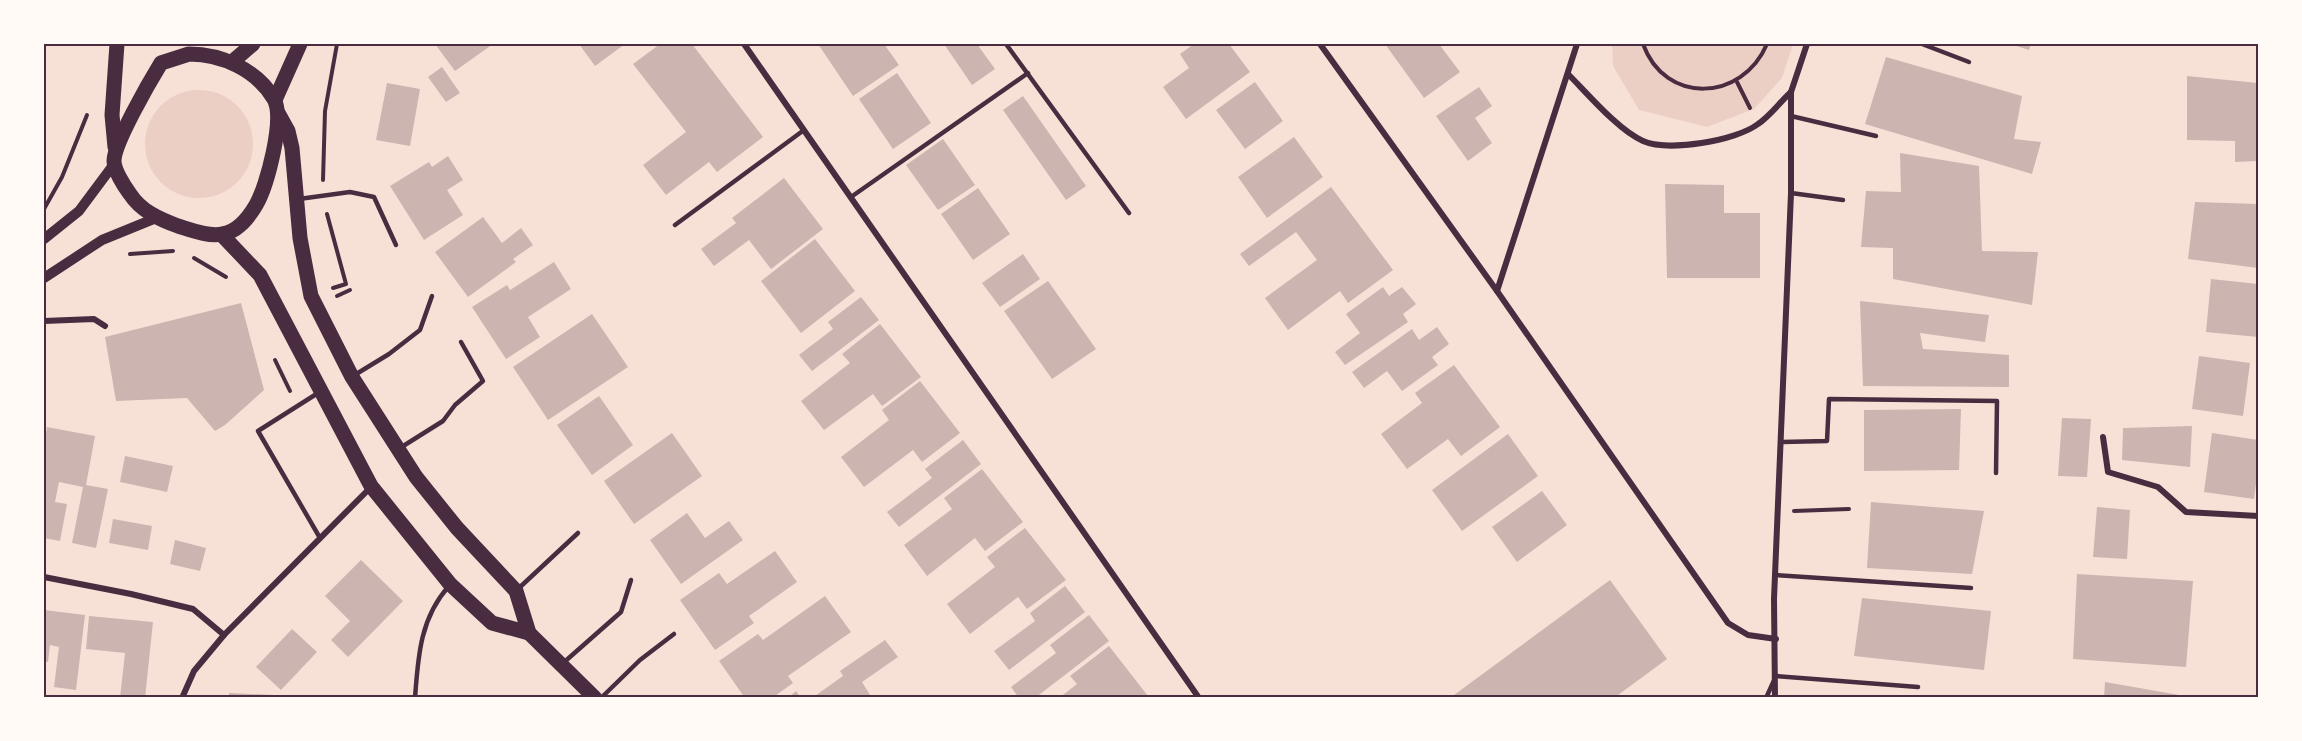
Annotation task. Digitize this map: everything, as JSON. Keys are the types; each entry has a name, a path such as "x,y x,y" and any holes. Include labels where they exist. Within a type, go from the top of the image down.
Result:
{"main road":[{"path":"117,44 112,115 116,147 114,164 130,195 156,218 191,230 222,235 235,230 256,206 271,162 276,107 300,44"},
{"path":"232,62 253,44"},
{"path":"116,147 161,63 185,49 232,62 257,79 276,107 290,139 300,238 311,296 352,377 397,450 457,528 516,591 529,633 595,698"},
{"path":"222,235 260,275 371,486 450,585 492,623 529,633"}],"street":[{"path":"744,44 1199,698"},
{"path":"1320,44 1497,291 1728,623 1748,635 1776,639"},
{"path":"1497,291 1577,44"},
{"path":"1775,698 1776,575 1791,192 1791,92 1807,44"},
{"path":"1568,74 1604,112 1644,141 1695,146 1735,135 1758,125 1791,92"},
{"path":"44,239 79,211 114,164"},
{"path":"44,278 102,240 156,218"},
{"path":"44,321 94,319 105,326"},
{"path":"2103,437 2108,472 2158,487 2186,512 2259,516"},
{"path":"182,698 195,671 224,635 371,486"},
{"path":"44,577 193,609 224,635"}],"lane":[{"path":"1006,44 1129,213"},
{"path":"1922,44 1968,62"},
{"path":"851,197 1028,73"},
{"path":"1791,116 1875,136"},
{"path":"675,225 804,130"},
{"path":"297,199 350,192 374,197 396,245"},
{"path":"1791,192 1843,200"},
{"path":"352,377 389,354 420,330 432,296"},
{"path":"397,450 442,421 455,405 483,381 461,342"},
{"path":"320,392 258,431 320,538"},
{"path":"1782,442 1827,441 1829,399 1997,401 1996,473"},
{"path":"516,591 578,533"},
{"path":"1776,575 1971,588"},
{"path":"560,666 621,612 631,580"},
{"path":"415,698 418,646 432,609 450,585"},
{"path":"601,698 640,660 675,634"},
{"path":"1766,698 1776,676 1918,687"}],"path":[{"path":"338,44 325,111 322,197 345,284"},
{"path":"1643,44 1656,67 1669,78 1684,86 1717,88 1737,82 1758,61 1767,44"},
{"path":"1737,82 1758,125"},
{"path":"44,209 62,177 88,112"},
{"path":"125,255 142,251 178,252"},
{"path":"189,255 211,266 231,280"},
{"path":"270,350 297,405"},
{"path":"1779,511 1849,509"}],"shaded area":[{"path":"1612,44 1793,44 1782,78 1754,109 1707,127 1639,110 1613,66"},
{"path":"199,90 220,94 238,105 249,123 253,144 249,165 238,183 220,194 199,198 178,194 160,183 149,165 145,144 149,123 160,105 178,94"}],"building":[{"path":"435,44 493,44 455,71"},
{"path":"579,44 625,44 595,66"},
{"path":"660,44 692,44 763,137 717,172 709,162 666,195 643,165 686,132 633,64"},
{"path":"818,44 884,44 899,65 853,96"},
{"path":"944,44 977,44 995,69 972,85"},
{"path":"1194,44 1229,44 1250,72 1186,119 1163,87 1189,68 1180,54"},
{"path":"1385,44 1439,44 1460,72 1424,98"},
{"path":"2010,44 2031,44 2029,50"},
{"path":"1886,57 2022,96 2014,139 2041,142 2032,174 1865,124"},
{"path":"442,67 460,93 446,102 428,77"},
{"path":"897,73 931,123 893,149 859,99"},
{"path":"2187,76 2258,83 2258,161 2235,162 2235,141 2187,140"},
{"path":"1255,82 1283,121 1245,149 1216,110"},
{"path":"387,83 420,89 410,146 376,140"},
{"path":"1479,87 1492,106 1475,118 1492,143 1468,161 1436,116"},
{"path":"1023,96 1086,186 1066,200 1003,110"},
{"path":"1294,137 1323,177 1267,218 1238,177"},
{"path":"943,139 975,185 938,210 906,165"},
{"path":"1900,153 1979,166 1982,251 2038,252 2032,305 1893,279 1893,248 1861,247 1866,191 1901,192"},
{"path":"448,156 463,180 447,190 463,215 424,240 390,186 429,162 432,167"},
{"path":"784,178 823,229 771,269 749,240 714,266 701,249 736,223 732,218"},
{"path":"1665,184 1724,185 1724,213 1760,213 1760,278 1667,278"},
{"path":"1331,187 1393,270 1348,303 1340,291 1288,330 1265,298 1317,260 1296,232 1249,266 1240,254"},
{"path":"978,188 1010,234 973,260 941,214"},
{"path":"2195,202 2258,204 2258,268 2188,259"},
{"path":"483,217 502,243 521,228 533,245 513,259 516,262 468,297 435,252"},
{"path":"815,239 855,291 801,333 761,281"},
{"path":"1023,254 1040,279 1000,307 982,283"},
{"path":"554,262 571,289 528,317 540,337 506,359 472,307 507,285 510,290"},
{"path":"2211,279 2258,284 2258,337 2206,332"},
{"path":"1048,281 1096,349 1052,379 1004,311"},
{"path":"1383,287 1389,296 1402,287 1416,304 1403,314 1408,322 1345,365 1335,352 1360,333 1346,314"},
{"path":"861,297 879,320 812,371 799,355 833,329 828,322"},
{"path":"1860,301 1989,315 1985,342 1920,333 1923,349 2009,355 2009,387 1863,386"},
{"path":"241,303 264,390 225,425 215,431 187,398 116,401 105,337"},
{"path":"592,314 628,367 548,420 513,367"},
{"path":"880,324 921,377 882,406 873,394 824,430 801,401 850,363 842,354"},
{"path":"1437,327 1449,344 1432,357 1438,365 1402,391 1387,371 1364,388 1352,372 1412,329 1419,340"},
{"path":"2199,356 2250,363 2243,416 2192,409"},
{"path":"1454,365 1500,427 1461,456 1448,439 1407,469 1381,434 1422,403 1415,393"},
{"path":"920,381 960,433 922,462 913,450 864,487 841,457 889,420 882,410"},
{"path":"599,396 633,445 592,475 557,425"},
{"path":"1961,409 1959,470 1864,471 1864,410"},
{"path":"2062,418 2091,419 2087,477 2058,476"},
{"path":"2192,426 2190,467 2122,460 2123,428"},
{"path":"47,427 95,436 86,485 108,489 96,548 72,543 83,487 59,482 55,502 67,504 60,541 44,538 44,447"},
{"path":"672,433 702,476 634,524 604,481"},
{"path":"2212,433 2258,440 2258,468 2254,499 2204,492"},
{"path":"1508,434 1538,476 1462,531 1432,490"},
{"path":"963,440 981,464 899,527 887,512 932,478 925,469"},
{"path":"125,456 173,466 167,492 120,482"},
{"path":"982,469 1023,522 985,551 975,538 927,576 904,545 952,509 944,498"},
{"path":"1542,491 1567,525 1517,562 1492,527"},
{"path":"1871,502 1984,511 1972,574 1867,568"},
{"path":"2097,507 2130,510 2127,559 2093,557"},
{"path":"687,513 705,538 729,521 743,540 681,584 650,540"},
{"path":"113,519 152,526 148,550 109,543"},
{"path":"1025,528 1066,580 1027,609 1018,597 970,634 947,604 995,567 987,557"},
{"path":"175,540 206,548 200,571 170,564"},
{"path":"775,551 797,582 749,616 754,623 715,650 680,600 719,573 727,584"},
{"path":"361,560 403,601 348,657 331,640 350,621 325,596"},
{"path":"2077,574 2193,581 2186,667 2073,659"},
{"path":"1610,580 1667,659 1614,698 1450,698"},
{"path":"1065,586 1085,612 1009,670 994,651 1035,621 1030,613"},
{"path":"825,596 851,632 788,676 793,683 772,698 745,698 719,661 758,634 763,640"},
{"path":"1862,598 1991,611 1984,670 1854,656"},
{"path":"44,610 85,615 76,690 54,687 59,647 50,645 48,662 44,662"},
{"path":"1089,615 1109,641 1035,698 1019,698 1011,687 1056,653 1050,645"},
{"path":"89,616 153,622 145,698 120,698 125,653 86,649"},
{"path":"292,629 317,652 281,690 256,667"},
{"path":"885,640 898,657 862,682 872,698 812,698 843,676 840,671"},
{"path":"1109,646 1148,696 1059,698 1077,684 1070,676"},
{"path":"2105,682 2185,696 2185,698 2104,698"},
{"path":"796,691 801,698 788,698"},
{"path":"229,693 275,695 274,698 229,698"}]}
